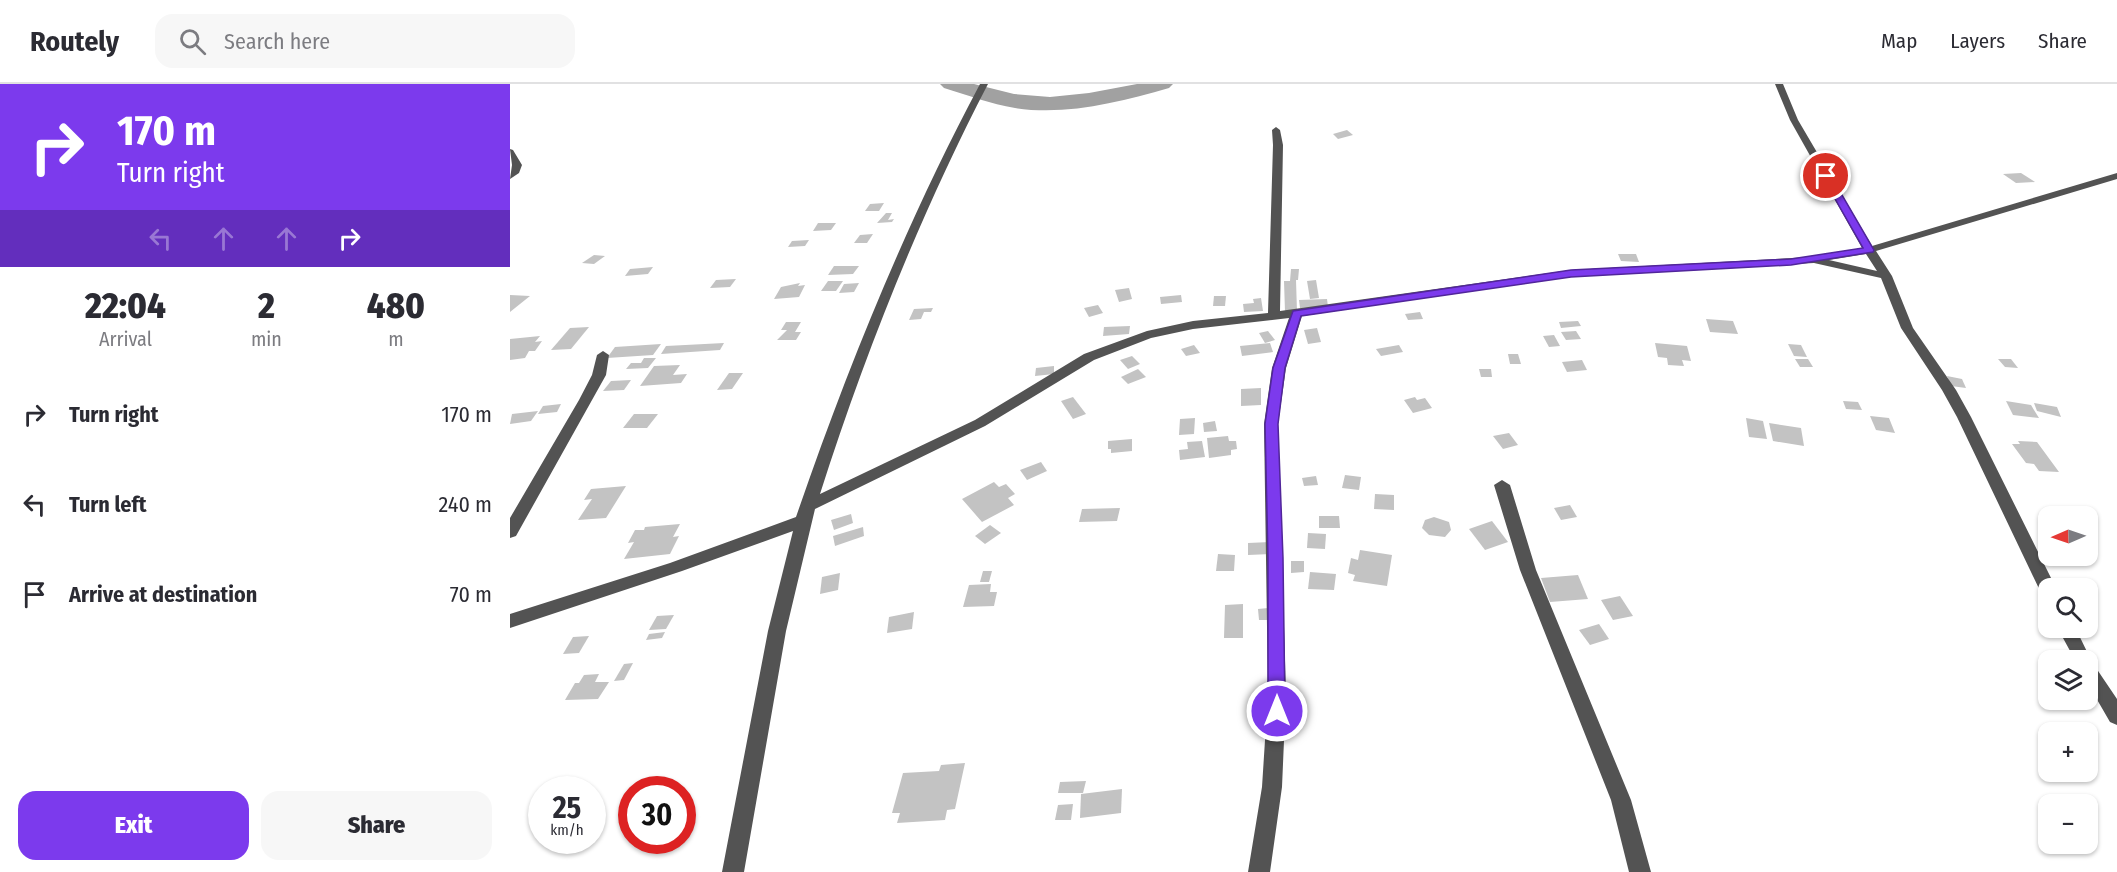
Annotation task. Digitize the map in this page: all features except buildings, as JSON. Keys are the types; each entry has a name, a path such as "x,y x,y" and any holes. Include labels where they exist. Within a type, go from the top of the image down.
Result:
{"street":[{"path":"733,872 777,631 805,513 871,330 952,145 984,84"},
{"path":"1779,84 1794,120 1869,250 1878,260 1907,328 1949,390 1964,417 2042,578"},
{"path":"1274,316 1278,145 1276,130"},
{"path":"510,152 517,165 516,171 510,176"},
{"path":"510,621 676,567 805,513 980,423 1067,369 1105,350 1173,329 1571,273 1810,260 1869,250 2117,176"},
{"path":"1810,260 1886,276"},
{"path":"1259,872 1272,787 1277,694 1271,424 1279,368 1297,313"},
{"path":"510,532 586,400 598,375 603,355"},
{"path":"1502,485 1532,581 1621,800 1640,872"},
{"path":"2098,685 2117,716"}],"waterway":[{"path":"951,84 1014,101 1031,103 1089,100 1162,84"}],"route":[{"path":"1277,711 1276,558 1271,424 1279,368 1297,313 1571,273 1791,262 1869,250 1826,176"}]}
